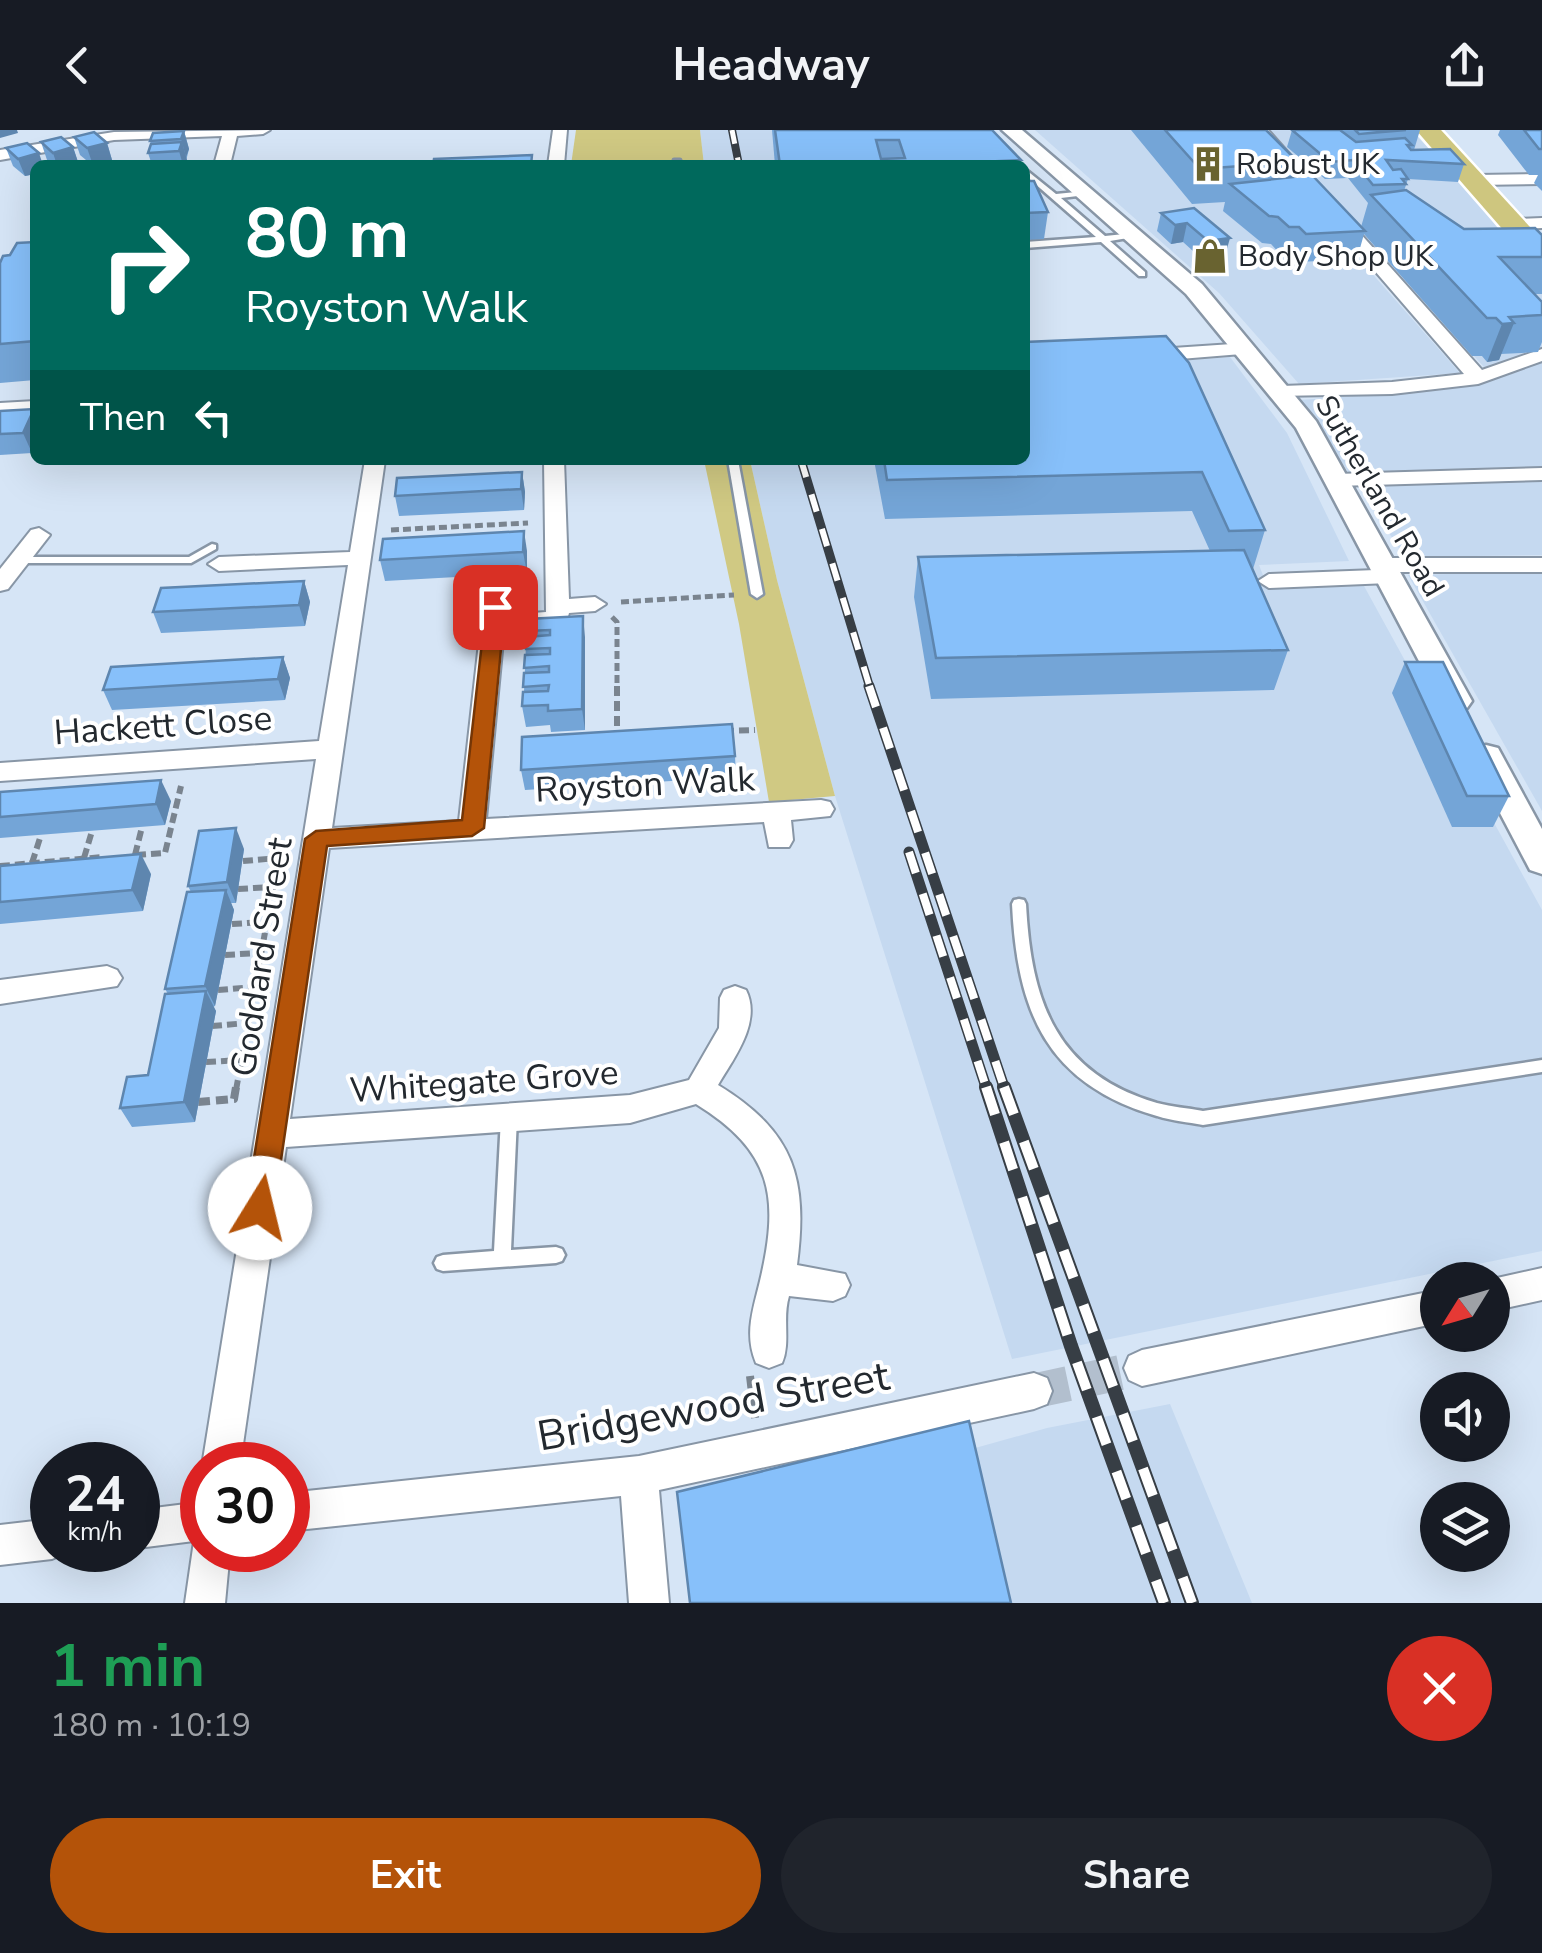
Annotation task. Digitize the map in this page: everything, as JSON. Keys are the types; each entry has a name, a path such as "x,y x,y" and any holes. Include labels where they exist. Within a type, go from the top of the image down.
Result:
{"main road":[{"path":"1428,130 1476,180 1529,224 1542,256"}],"street":[{"path":"0,156 114,136 264,130"},
{"path":"557,160 560,130"},
{"path":"1260,130 1478,378"},
{"path":"223,160 230,132"},
{"name":"Sutherland Road","path":"1022,152 1083,193 1194,289 1307,426 1542,862"},
{"path":"1476,180 1542,179"},
{"path":"1121,357 1247,349"},
{"path":"1282,392 1392,388 1478,378 1542,354"},
{"path":"0,408 30,407"},
{"name":"Goddard Street","path":"225,1442 374,465"},
{"path":"472,828 495,615 558,619 554,465"},
{"path":"1336,480 1542,474"},
{"path":"0,584 39,535"},
{"path":"215,555 361,558"},
{"path":"1269,581 1386,571 1542,566"},
{"path":"558,607 595,604"},
{"name":"Hackett Close","path":"0,772 331,749"},
{"name":"Royston Walk","path":"316,839 472,828 778,826 821,809"},
{"path":"0,992 106,978"},
{"path":"736,998 734,1030 699,1090 736,1110 778,1158 786,1202 778,1279 768,1311 769,1350"},
{"name":"Whitegate Grove","path":"272,1134 630,1109 699,1090"},
{"path":"778,1279 833,1285"},
{"path":"1510,1291 1542,1284"},
{"path":"1142,1368 1420,1310"},
{"name":"Bridgewood Street","path":"310,1510 639,1475 1034,1392"},
{"path":"639,1475 648,1603"},
{"path":"0,1545 30,1542"},
{"path":"206,1603 208,1572"}],"lane":[{"path":"1030,163 1054,197 1142,274"},
{"path":"1054,197 1083,193"},
{"path":"1030,245 1131,235"},
{"path":"734,465 757,594"},
{"path":"20,560 190,560 215,555"},
{"path":"1019,904 1017,942 1034,1005 1072,1062 1097,1086 1126,1102 1172,1115 1203,1118 1542,1066"},
{"path":"502,1259 509,1118"},
{"path":"444,1263 556,1256"}],"path":[{"path":"504,510 504,524"},
{"path":"479,525 480,512"},
{"path":"454,526 455,513"},
{"path":"428,528 430,514"},
{"path":"404,529 406,516"},
{"path":"384,530 556,521"},
{"path":"595,604 757,594"},
{"path":"595,604 618,622 616,737 636,736"},
{"path":"716,732 756,730"},
{"path":"124,856 164,853 184,773"},
{"path":"135,855 142,827"},
{"path":"84,859 92,831"},
{"path":"34,874 42,835"},
{"path":"198,1102 234,1099 282,842"},
{"path":"6,876 5,865 110,857"},
{"path":"92,869 96,858"},
{"path":"242,860 278,858"},
{"path":"64,871 67,860"},
{"path":"238,889 272,887"},
{"path":"232,924 266,922"},
{"path":"225,955 260,953"},
{"path":"218,990 253,987"},
{"path":"212,1026 247,1024"},
{"path":"206,1062 241,1060"},
{"path":"758,1449 748,1354 769,1350"}],"shaded area":[{"path":"576,130 700,130 703,160 572,160"},
{"path":"700,130 919,130 988,160 703,160"},
{"path":"1035,130 1245,130 1460,373 1299,384 1219,293"},
{"path":"1267,130 1411,130 1472,194 1542,287 1542,349 1496,367 1484,367"},
{"path":"1230,357 1287,433 1349,561 1259,565 1268,588 1364,586 1542,910 1542,1251 1488,1262 1420,1262 1420,1276 1012,1359 835,796 777,580 751,465 1030,465 1030,456 1142,364"},
{"path":"1542,361 1542,555 1405,557 1300,400 1482,381"},
{"path":"705,465 751,465 777,580 835,796 769,802 739,624"},
{"path":"1542,572 1542,811 1408,575"},
{"path":"1170,1404 1252,1603 690,1603 961,1452 1047,1428"}],"building":[{"path":"775,130 992,130 1021,160 779,160","holes":["876,140 899,140 905,158 881,159"]},
{"path":"1165,130 1266,130 1298,162 1200,169"},
{"path":"1292,130 1340,130 1356,142 1405,138 1412,145 1407,145 1411,150 1450,149 1464,164 1386,160 1393,170 1401,169 1408,179 1402,179 1406,184 1373,185 1353,160 1330,162"},
{"path":"1355,130 1406,130 1359,134"},
{"path":"1524,130 1542,130 1542,149 1539,149"},
{"path":"184,131 181,139 150,141 153,133"},
{"path":"94,132 107,143 87,148 74,137"},
{"path":"61,137 73,147 53,153 41,142"},
{"path":"182,142 179,151 148,153 151,144"},
{"path":"27,143 39,153 18,159 6,148"},
{"path":"532,155 532,160 434,159"},
{"path":"1312,175 1365,231 1306,234 1299,227 1289,227 1278,217 1269,216 1230,184"},
{"path":"1030,181 1034,181 1048,212 1030,213"},
{"path":"1406,190 1464,229 1535,228 1542,235 1542,257 1499,257 1542,302 1542,315 1509,317 1514,323 1502,324 1496,318 1487,318 1371,195"},
{"path":"1194,208 1230,238 1208,241 1187,223 1175,225 1161,213"},
{"path":"30,242 30,341 0,344 0,263 17,243"},
{"path":"1166,336 1189,363 1265,530 1229,531 1202,472 887,480 885,465 1030,465 1030,342"},
{"path":"30,409 23,433 0,434 0,411"},
{"path":"522,472 521,489 395,496 397,478"},
{"path":"524,531 523,552 380,560 383,539"},
{"path":"1244,550 1288,650 936,658 918,557"},
{"path":"304,581 299,605 153,612 161,588"},
{"path":"583,616 582,709 548,711 548,705 522,706 523,692 548,691 549,685 523,687 524,673 549,672 549,666 524,668 525,655 550,654 550,648 526,649 526,637 550,635 550,630 526,631 527,619"},
{"path":"283,657 278,679 103,690 111,667"},
{"path":"1405,662 1443,662 1509,796 1467,796"},
{"path":"732,724 735,756 521,770 522,737"},
{"path":"161,780 156,804 0,817 0,792"},
{"path":"236,828 227,882 188,886 199,831"},
{"path":"141,854 132,890 0,902 0,866"},
{"path":"226,890 205,986 165,989 187,892"},
{"path":"206,991 184,1102 120,1108 127,1077 148,1075 165,994"},
{"path":"969,1421 1011,1603 690,1603 677,1492"}],"tunnel":[{"path":"1034,1391 1142,1368"}],"railway":[{"path":"732,130 738,160"},
{"path":"803,465 870,688"},
{"path":"869,686 1005,1090"},
{"path":"909,852 987,1090"},
{"path":"986,1087 1071,1346 1164,1603"},
{"path":"1004,1087 1192,1603"}],"place":[{"name":"Robust UK","path":"1208,164"},
{"name":"Body Shop UK","path":"1210,256"}],"route":[{"path":"260,1208 316,839 472,828 495,607"}]}
